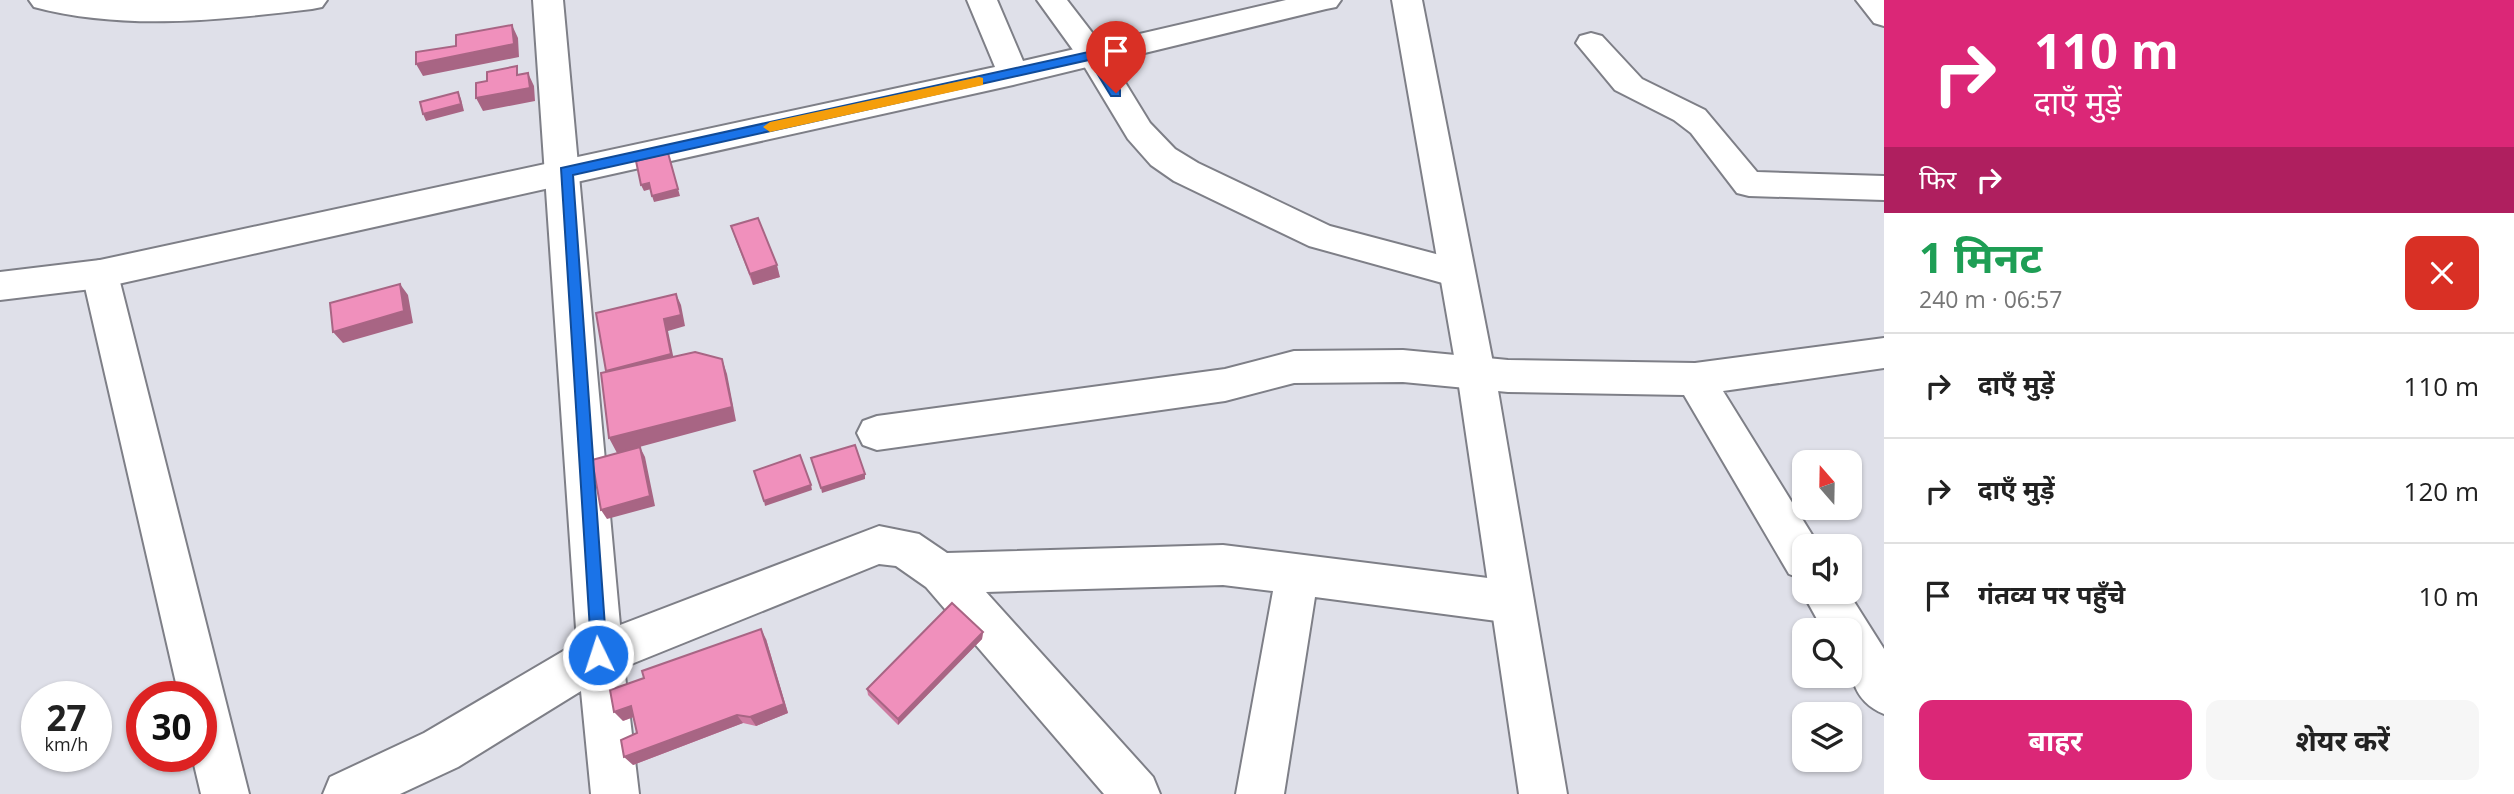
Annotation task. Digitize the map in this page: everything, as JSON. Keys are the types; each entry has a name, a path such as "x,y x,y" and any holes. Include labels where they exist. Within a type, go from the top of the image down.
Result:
{"street":[{"path":"44,0 81,7 228,11 312,0"},
{"path":"548,0 566,172 598,655 615,794"},
{"path":"982,0 1013,74"},
{"path":"1052,0 1093,55 1139,131 1163,157 1186,172 1321,237 1457,273"},
{"path":"0,286 100,274 1013,74 1326,0"},
{"path":"1408,0 1476,373 1543,794"},
{"path":"1871,0 1884,16"},
{"path":"1591,43 1628,85 1671,104 1702,124 1722,149 1736,173 1749,184 1884,188"},
{"path":"100,274 225,794"},
{"path":"877,433 1225,384 1294,367 1404,366 1476,373 1695,379 1884,353"},
{"path":"1695,379 1792,540"},
{"path":"347,794 441,750 598,655 878,545 904,548 941,573 1136,794"},
{"path":"941,573 1223,565 1512,602"},
{"path":"1260,794 1297,574"},
{"path":"1862,655 1884,691"}],"building":[{"path":"512,25 514,44 416,64 416,52 456,46 456,35"},
{"path":"517,66 517,75 528,73 530,88 476,98 476,83 487,81 487,72"},
{"path":"458,92 461,104 423,114 420,102"},
{"path":"668,153 678,189 652,196 649,183 641,185 636,161"},
{"path":"758,218 777,265 750,274 731,226"},
{"path":"400,284 404,311 333,332 330,303"},
{"path":"676,294 681,315 664,319 671,354 606,371 596,313"},
{"path":"695,352 722,359 732,407 609,438 601,373"},
{"path":"855,445 865,474 821,488 811,458"},
{"path":"640,447 650,496 601,510 592,460"},
{"path":"800,455 811,485 764,501 754,471"},
{"path":"952,603 983,632 898,719 867,689"},
{"path":"761,629 784,704 750,717 737,715 624,757 621,740 637,733 631,706 614,712 610,690 644,678 642,671"}],"slow traffic":[{"path":"770,127 979,82"}],"route":[{"path":"598,655 566,172 1093,55 1116,93"}]}
